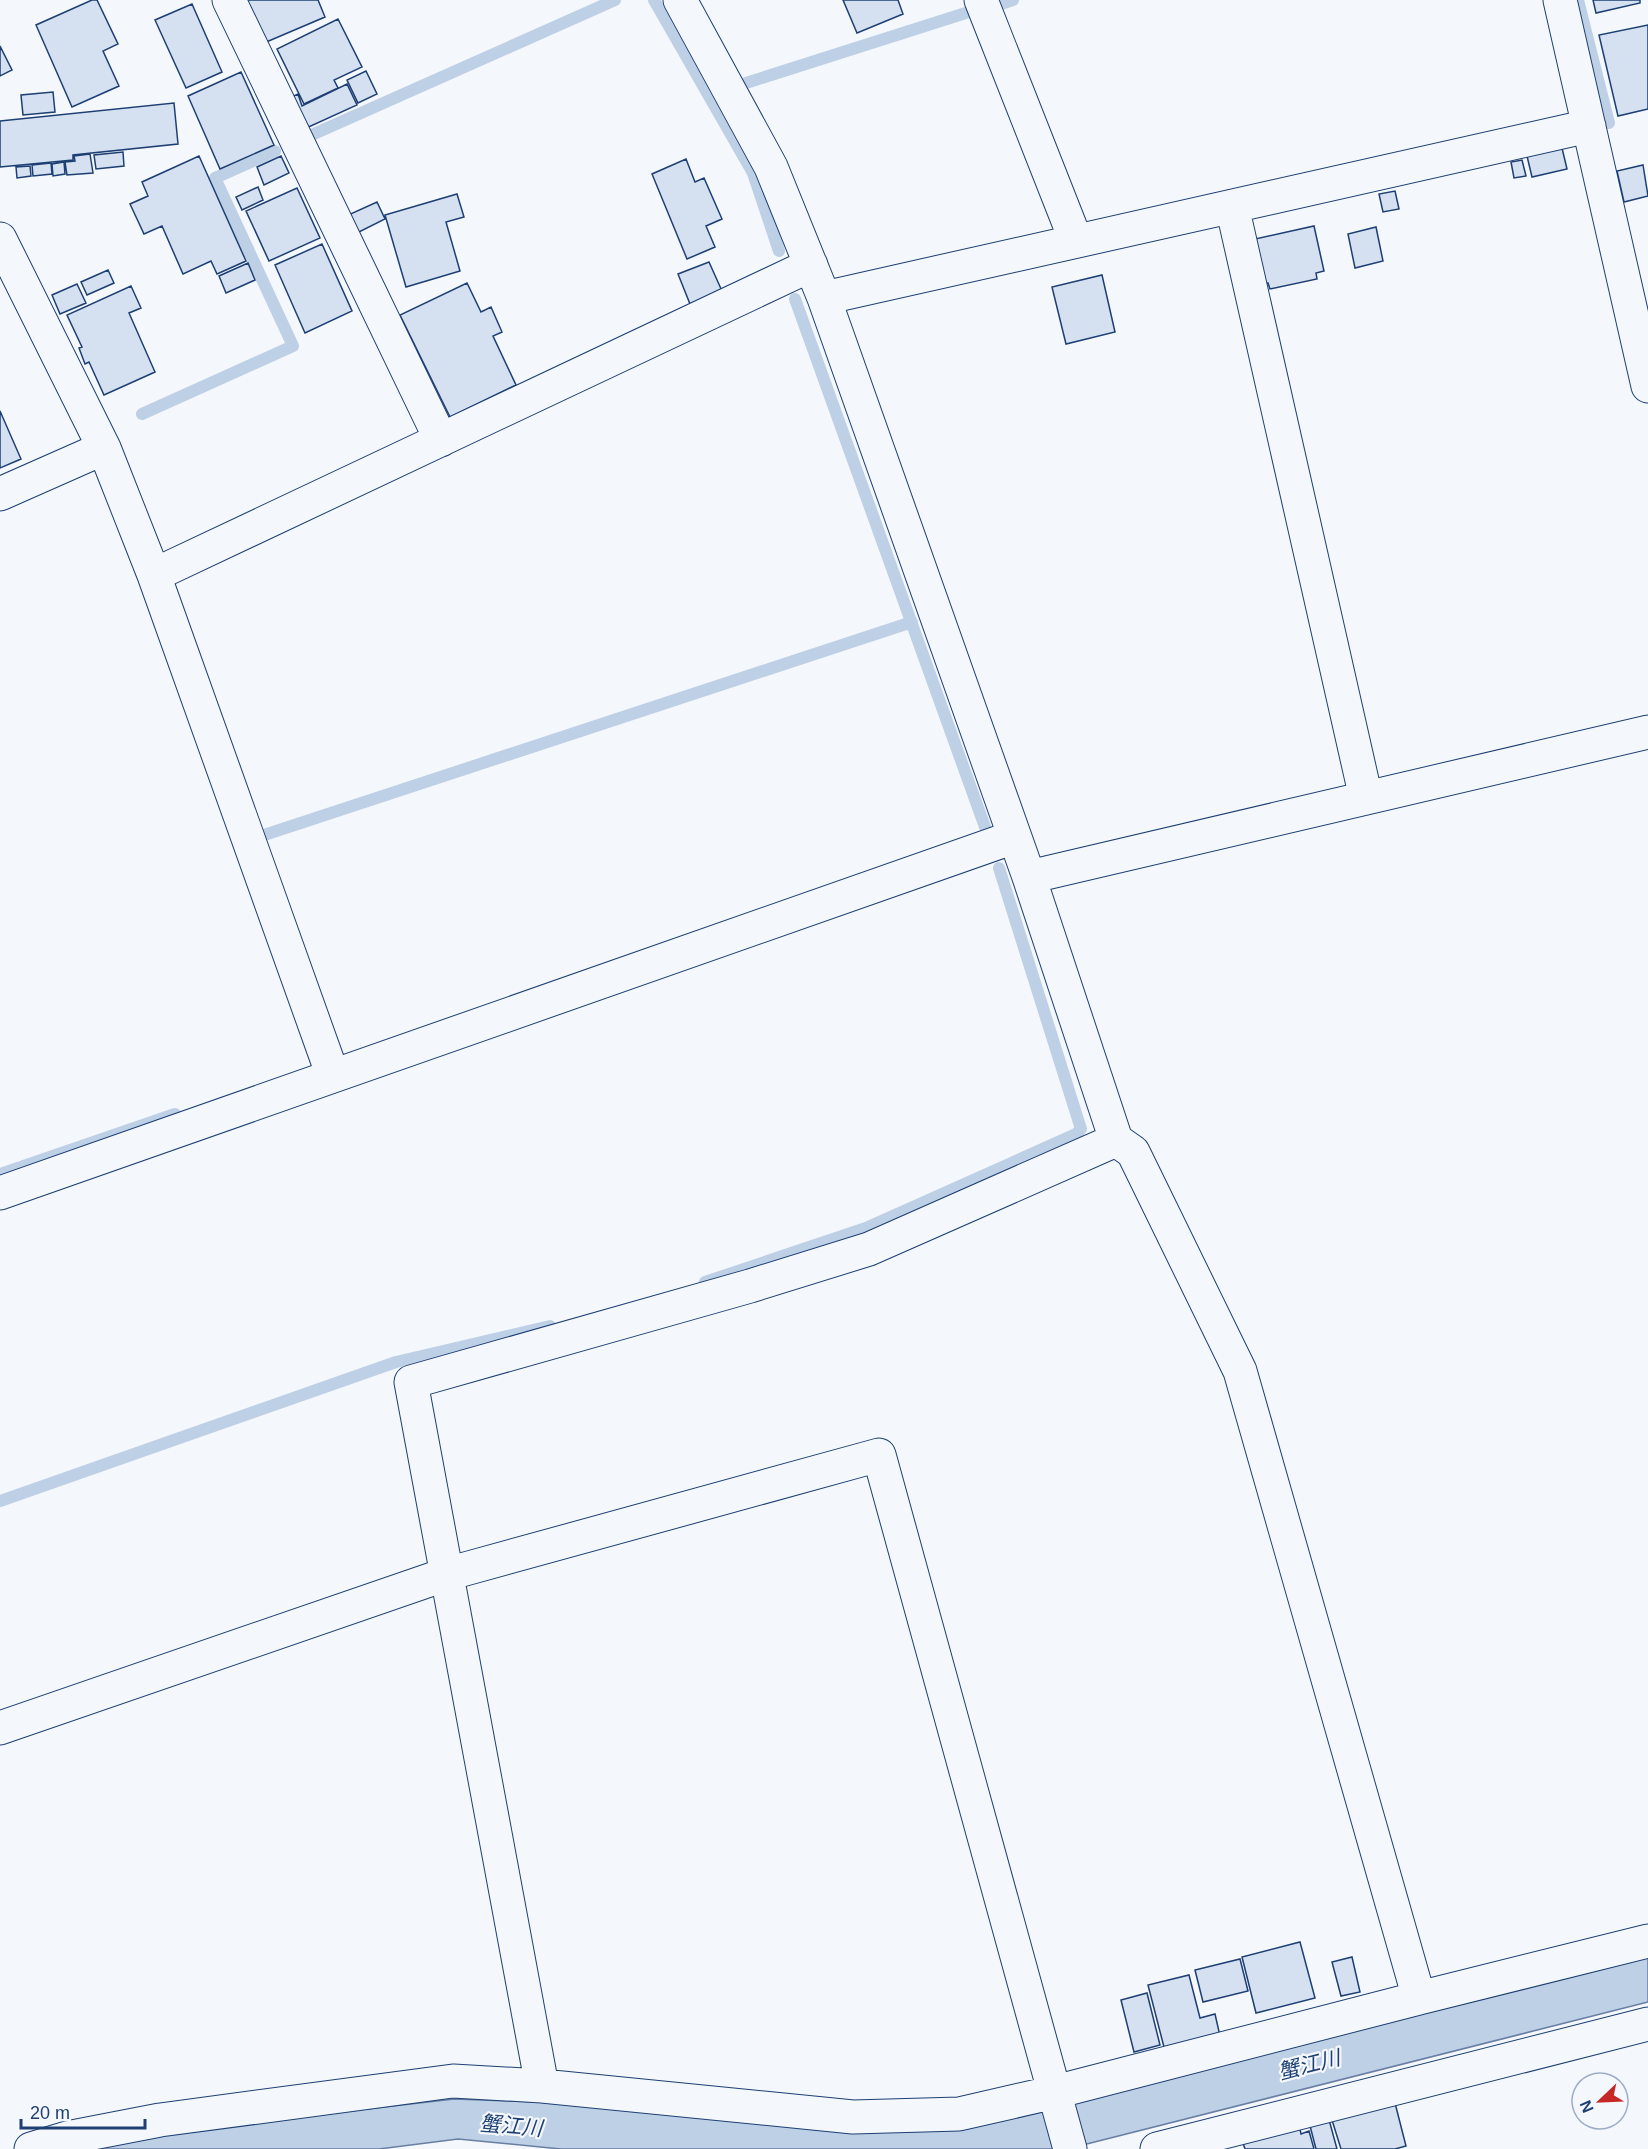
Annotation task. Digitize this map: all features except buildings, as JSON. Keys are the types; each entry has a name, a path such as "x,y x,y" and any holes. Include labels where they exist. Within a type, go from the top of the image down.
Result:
{"street":[{"path":"230,0 441,440"},
{"path":"680,0 771,167 824,298 1029,877 1116,1140 1133,1152 1239,1371 1419,1998"},
{"path":"981,0 1076,242"},
{"path":"1560,0 1648,386"},
{"path":"824,298 1589,126"},
{"path":"1232,206 1366,798"},
{"path":"0,239 104,448 154,575 333,1076"},
{"path":"154,575 811,265"},
{"path":"0,494 104,448"},
{"path":"1029,877 1648,732"},
{"path":"0,1193 1014,837"},
{"path":"542,2086 411,1382 739,1289 869,1249 1116,1140"},
{"path":"0,1728 447,1574 879,1455 1070,2149"},
{"path":"31,2149 67,2138 160,2120 453,2081 542,2086 853,2116 959,2114 1056,2095 1419,1998 1648,1941"},
{"path":"1158,2149 1204,2143 1648,2024"}],"water":[{"name":"蟹江川","path":"1648,1954 1648,2002 1067,2149 561,2149 458,2139 379,2149 73,2149 166,2132 454,2099 540,2102 853,2128"}],"waterway":[{"path":"307,137 615,0"},
{"path":"654,0 753,173 779,251"},
{"path":"998,5 1013,0"},
{"path":"1578,0 1609,123"},
{"path":"746,83 972,11"},
{"path":"142,414 293,346 215,178 275,151"},
{"path":"795,299 985,827"},
{"path":"258,837 912,622"},
{"path":"705,1282 866,1228 1076,1134 1081,1129 999,868"},
{"path":"0,1174 175,1114"},
{"path":"0,1501 396,1362 550,1326"}]}
